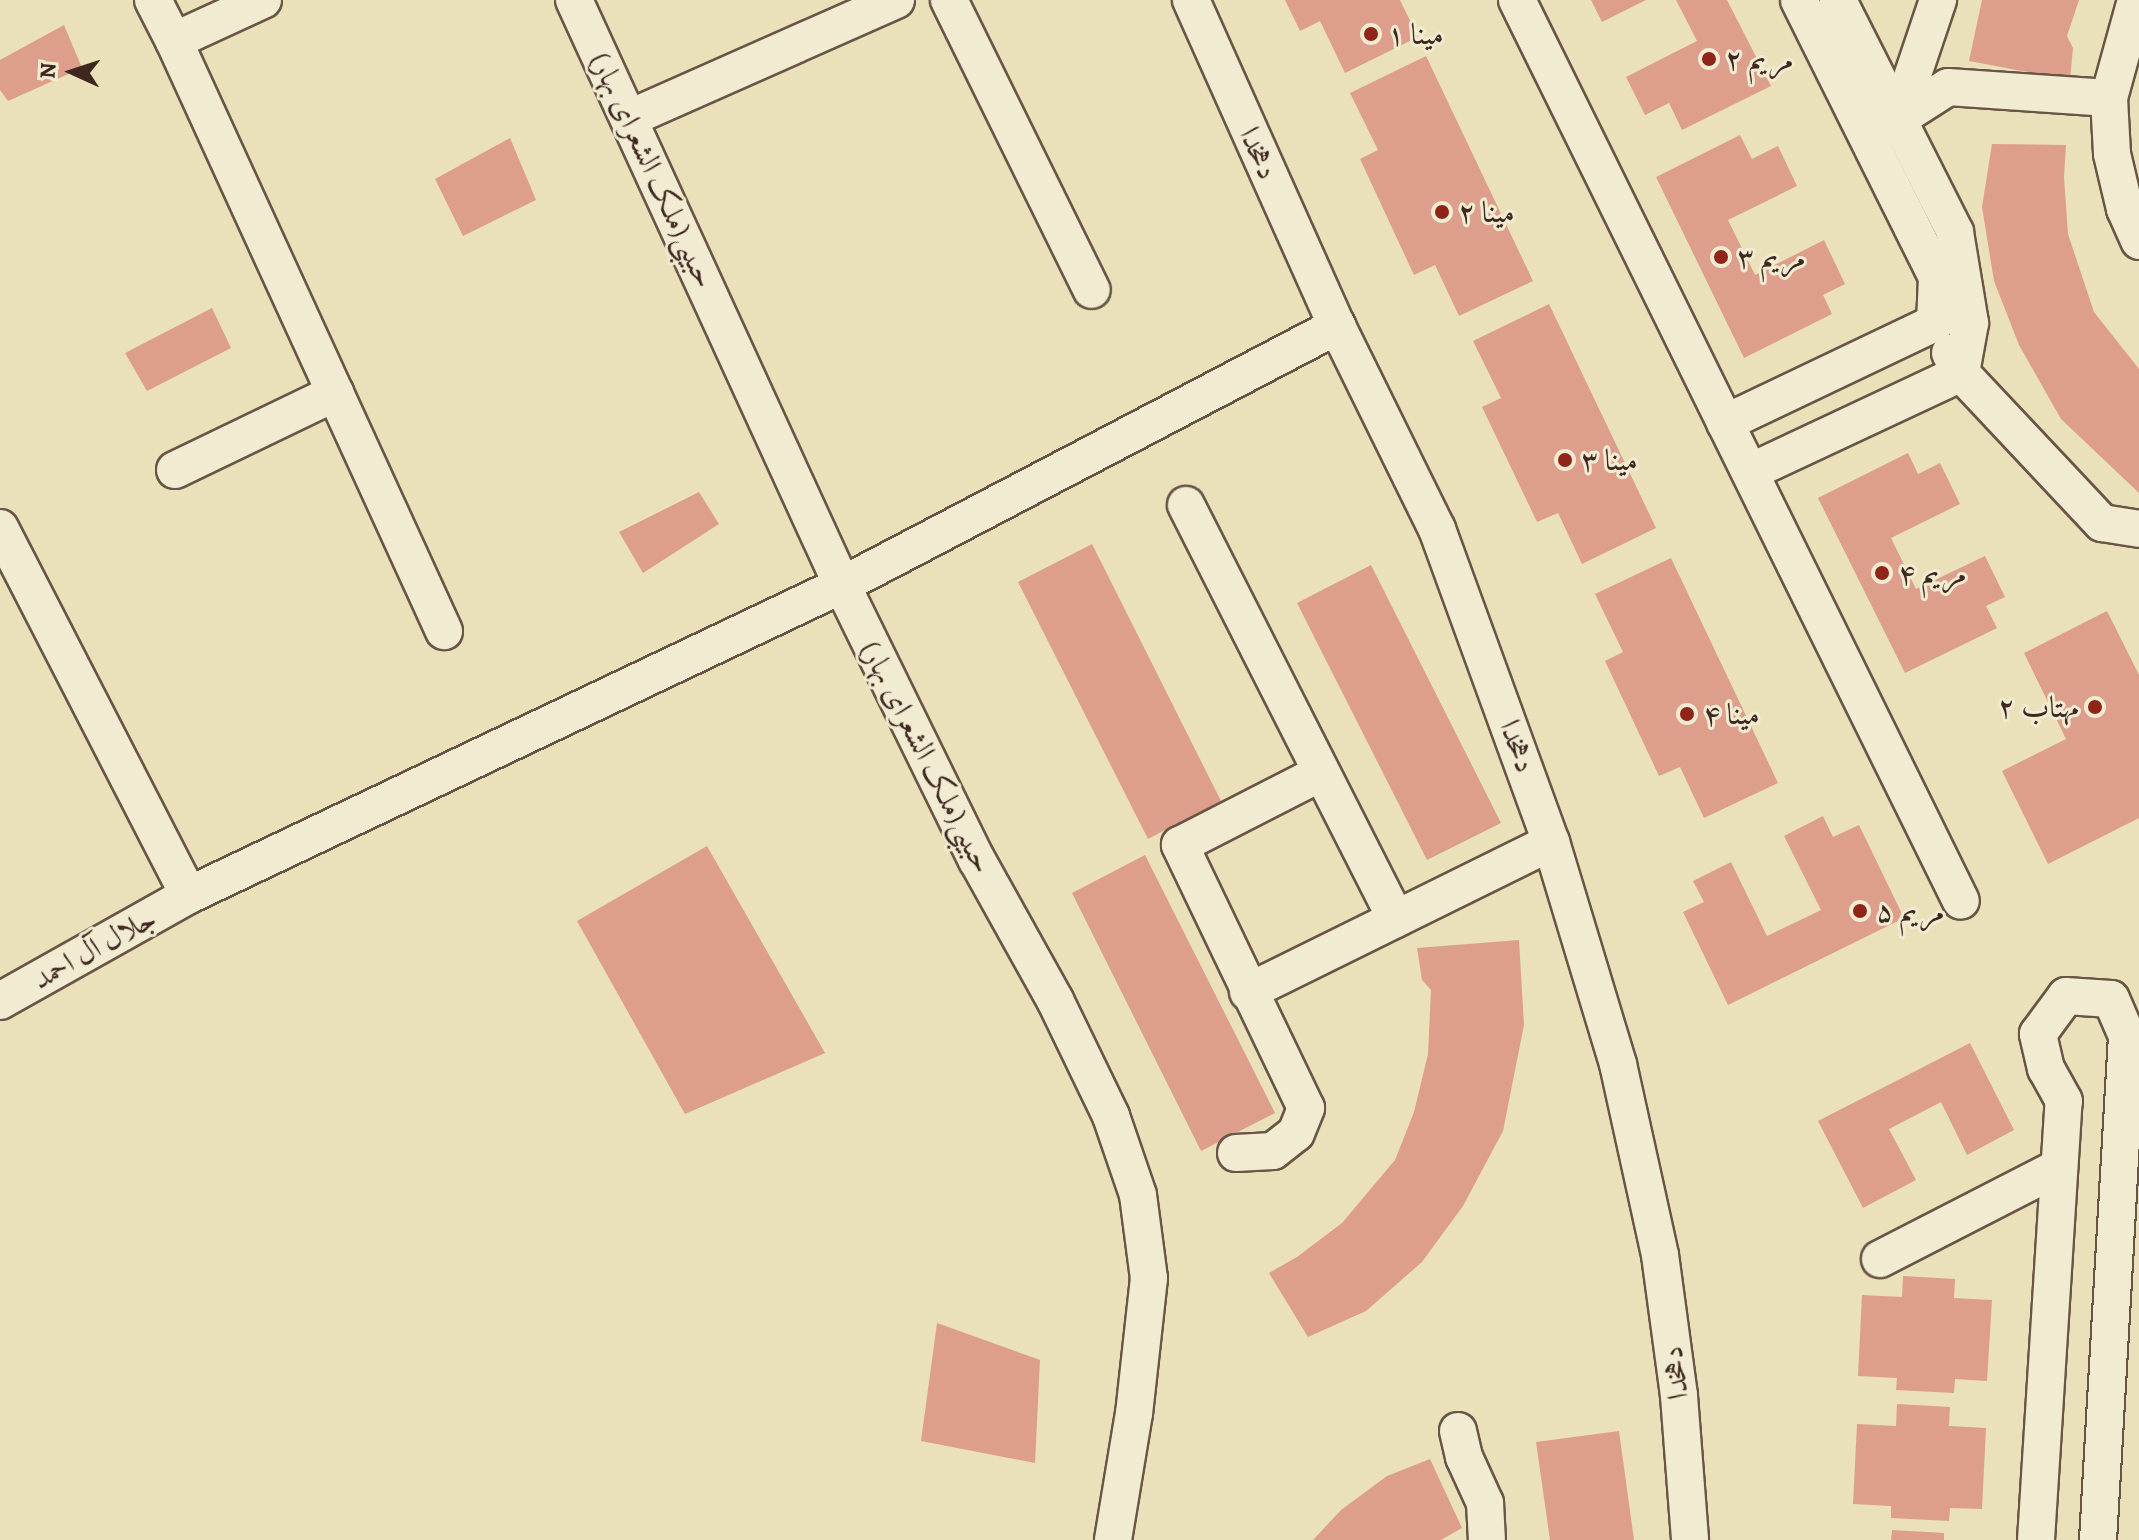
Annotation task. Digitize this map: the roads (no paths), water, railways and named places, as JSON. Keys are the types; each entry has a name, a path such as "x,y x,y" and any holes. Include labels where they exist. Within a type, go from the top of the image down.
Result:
{"street":[{"path":"153,0 444,631"},
{"path":"174,41 263,0"},
{"name":"حبیبی(ملک الشعرای بهار)","path":"574,0 842,585 977,860 1055,1000 1111,1116 1138,1195 1149,1278 1134,1413 1113,1540"},
{"path":"630,118 896,0"},
{"path":"949,0 1092,290"},
{"name":"دهخدا","path":"1191,0 1337,326 1437,529 1551,842 1618,1064 1660,1255 1679,1396 1690,1540"},
{"path":"1517,0 1961,901"},
{"path":"1799,0 1955,232 1970,323 1961,373"},
{"path":"1838,0 1937,277 1935,323 1961,373 2102,523 2139,529"},
{"path":"1883,128 1938,0"},
{"path":"2136,0 2109,98 2112,154 2125,209 2139,241"},
{"path":"1883,128 1948,87 2109,98"},
{"path":"1725,423 1935,323"},
{"name":"جلال آل احمد","path":"0,1001 189,895 842,585 1337,326"},
{"path":"1750,472 1961,373"},
{"path":"175,470 335,393"},
{"path":"1186,505 1396,919"},
{"path":"0,528 189,895"},
{"path":"1236,1153 1273,1151 1296,1133 1306,1108 1180,845 1321,773"},
{"path":"1248,992 1551,842"},
{"path":"2036,1540 2064,1101 2046,1069 2038,1034 2066,996 2111,999 2127,1036 2098,1540"},
{"path":"1880,1259 2059,1167"},
{"path":"1458,1431 1464,1457 1485,1503 1487,1540"}],"place":[{"name":"مینا ۱","path":"1371,34"},
{"name":"مریم ۲","path":"1709,59"},
{"name":"مینا ۲","path":"1442,212"},
{"name":"مریم ۳","path":"1721,257"},
{"name":"مینا ۳","path":"1565,460"},
{"name":"مریم ۴","path":"1882,573"},
{"name":"مهتاب ۲","path":"2095,707"},
{"name":"مینا ۴","path":"1687,714"},
{"name":"مریم ۵","path":"1860,911"}]}
